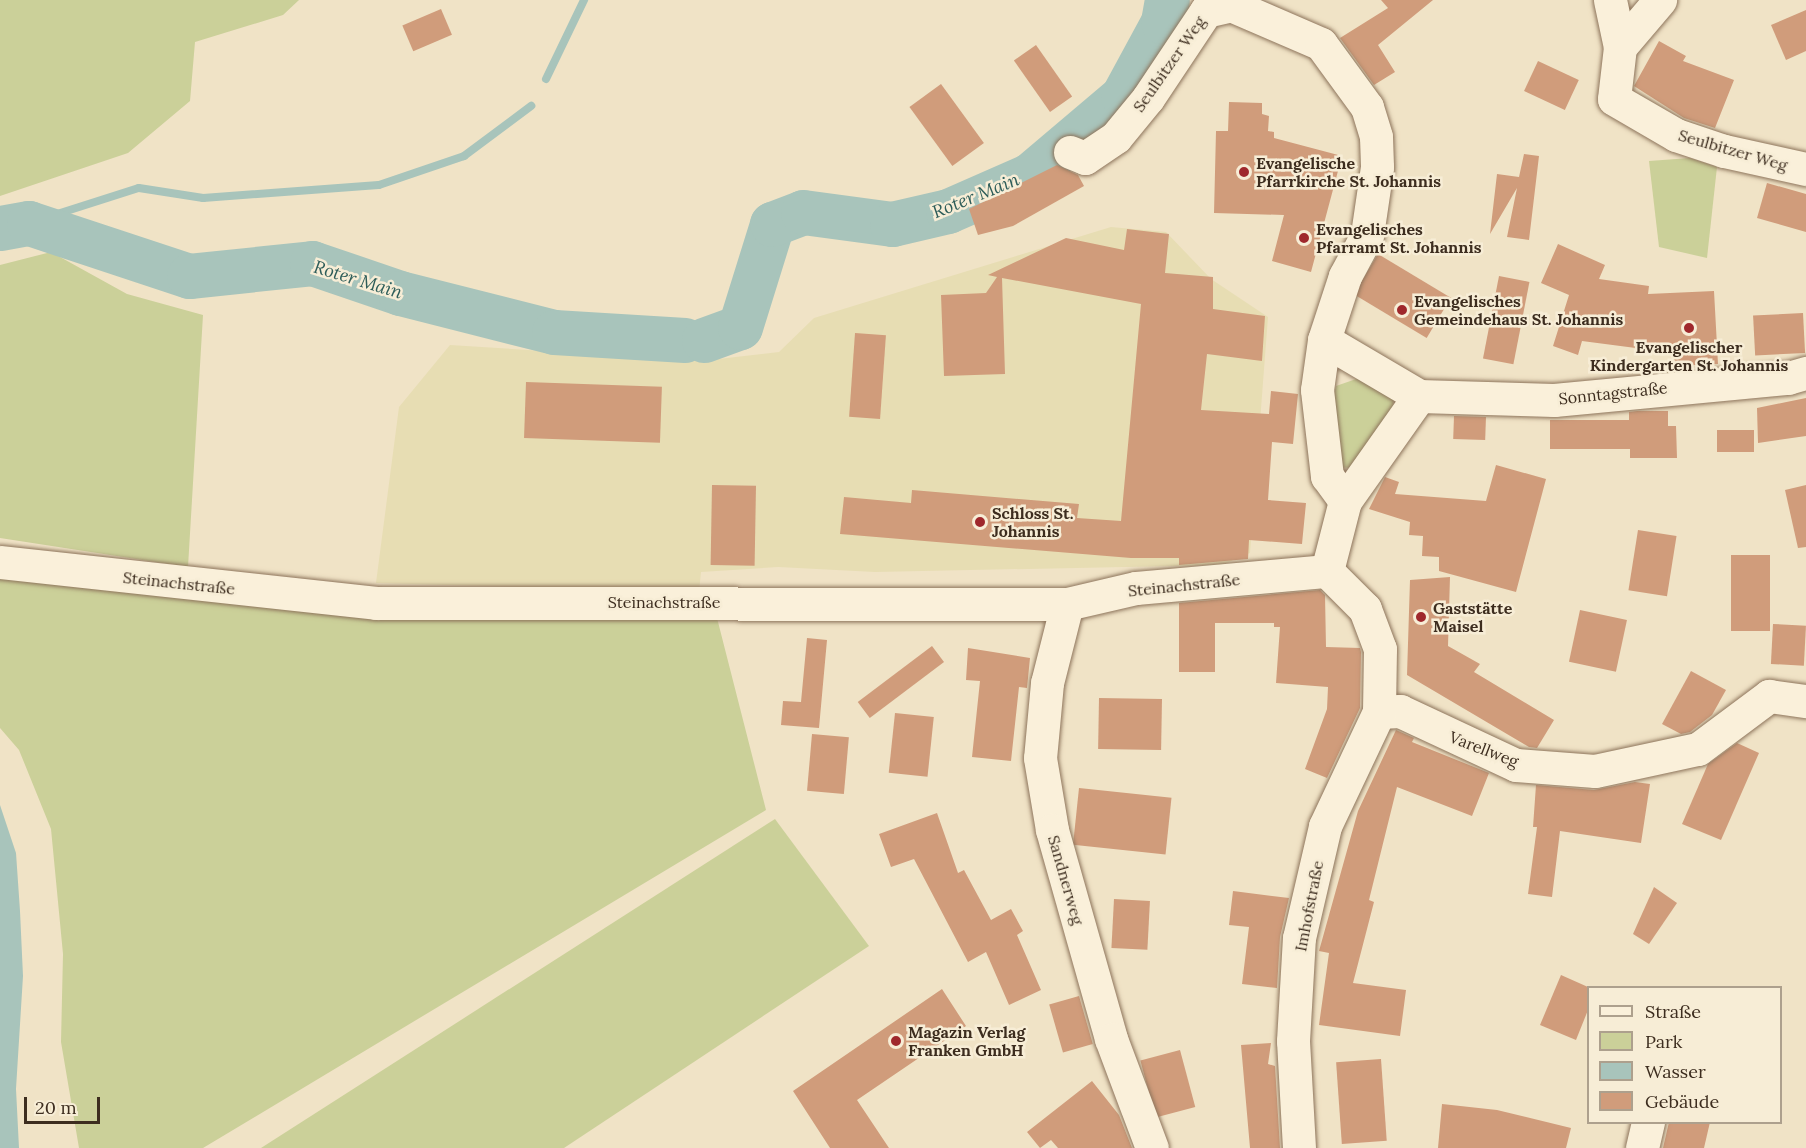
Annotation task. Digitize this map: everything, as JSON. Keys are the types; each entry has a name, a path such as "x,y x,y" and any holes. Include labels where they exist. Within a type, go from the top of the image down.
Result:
{"street":[{"path":"1610,0 1620,47"},
{"path":"1620,47 1660,0"},
{"name":"Seulbitzer Weg","path":"1070,152 1085,158 1116,137 1148,98 1206,11 1231,5 1321,44 1367,107 1376,137 1377,167 1367,235 1345,276 1324,340"},
{"name":"Seulbitzer Weg","path":"1620,47 1614,99 1676,135 1724,151 1806,169"},
{"path":"1346,501 1327,476 1322,446 1317,390 1324,340 1419,396 1346,501 1327,571 1365,609 1380,649 1379,712"},
{"name":"Sonntagstraße","path":"1419,396 1554,400 1788,378 1806,373"},
{"name":"Steinachstraße","path":"0,562 376,603 1067,604 1136,588 1327,571"},
{"name":"Sandnerweg","path":"1067,604 1047,683 1040,758 1052,830 1111,1039 1152,1148"},
{"name":"Varellweg","path":"1379,712 1400,711 1516,765 1595,771 1698,749 1769,696 1806,701"},
{"name":"Imhofstraße","path":"1299,1148 1293,1041 1299,938 1325,826 1379,712"},
{"path":"1642,1148 1648,1124"}],"shaded area":[{"path":"1111,227 1166,232 1211,279 1268,317 1250,553 1222,565 875,572 778,567 701,572 699,592 376,583 399,407 450,345 701,361 779,352 814,318"}],"green space":[{"path":"0,0 299,0 283,15 195,42 190,101 128,153 0,196"},
{"path":"1690,158 1717,167 1707,258 1659,247 1649,161"},
{"path":"51,252 127,294 203,315 188,567 0,538 0,265"},
{"path":"1359,378 1394,397 1393,407 1354,468 1334,467 1328,418 1336,386"},
{"path":"0,576 717,618 766,810 203,1148 79,1148 61,1042 63,954 51,829 19,750 0,728"},
{"path":"775,819 869,946 564,1148 261,1148"}],"water":[{"path":"0,805 16,853 20,911 23,976 16,1089 19,1148 0,1148"}],"building":[{"path":"1381,0 1433,0 1378,45 1395,72 1374,85 1340,38 1388,8"},
{"path":"441,9 452,35 413,51 402,25"},
{"path":"1806,10 1806,51 1786,60 1771,25"},
{"path":"1659,41 1686,56 1683,61 1734,80 1715,128 1684,118 1634,86"},
{"path":"1036,45 1072,97 1050,112 1014,60"},
{"path":"1538,61 1579,80 1565,110 1524,91"},
{"path":"941,84 984,143 952,166 909,107"},
{"path":"1229,102 1262,103 1262,114 1269,116 1268,131 1274,132 1274,138 1342,156 1311,272 1272,261 1284,215 1214,213 1216,131 1228,131"},
{"path":"1524,154 1539,156 1529,240 1507,237 1517,188 1490,234 1497,174 1519,177"},
{"path":"1057,165 1078,175 1084,186 1013,226 978,235 969,209"},
{"path":"1767,183 1806,194 1806,232 1757,218"},
{"path":"1127,229 1169,234 1165,273 1213,277 1213,309 1265,316 1262,361 1207,354 1201,410 1269,414 1271,391 1298,394 1293,444 1272,442 1268,500 1306,503 1302,544 1249,540 1248,559 1179,565 1179,558 1131,558 840,534 844,497 911,503 912,490 1079,504 1077,518 1121,521 1141,304 1002,278 1005,374 944,376 941,295 986,293 997,277 988,275 1066,238 1124,250"},
{"path":"1558,244 1605,265 1599,279 1649,286 1648,294 1714,291 1718,364 1675,366 1674,353 1582,341 1578,355 1553,346 1569,295 1541,283"},
{"path":"1378,254 1451,298 1427,338 1354,294"},
{"path":"1499,276 1529,282 1513,364 1483,358"},
{"path":"1803,313 1805,353 1755,356 1753,316"},
{"path":"855,333 886,335 880,419 849,417"},
{"path":"526,382 662,387 660,443 524,438"},
{"path":"1806,398 1806,436 1758,443 1757,408"},
{"path":"1668,411 1668,426 1676,426 1677,458 1630,458 1630,449 1550,449 1550,420 1629,420 1629,412"},
{"path":"1454,416 1486,417 1485,440 1453,439"},
{"path":"1717,430 1754,430 1754,452 1717,452"},
{"path":"1496,465 1546,479 1516,592 1439,571 1439,557 1422,556 1423,536 1409,535 1410,522 1369,509 1385,477 1399,482 1395,494 1486,501"},
{"path":"712,485 756,486 755,566 711,565"},
{"path":"1806,485 1806,547 1798,548 1785,490"},
{"path":"1638,530 1677,536 1667,596 1628,590"},
{"path":"1731,555 1770,555 1770,631 1731,631"},
{"path":"1450,577 1448,646 1480,664 1474,672 1554,720 1537,748 1529,747 1407,675 1410,580"},
{"path":"1320,590 1325,595 1326,647 1360,648 1361,652 1360,708 1327,778 1305,769 1327,709 1328,687 1276,683 1280,627 1274,627 1274,623 1215,623 1215,672 1179,672 1179,603"},
{"path":"1580,610 1627,620 1616,672 1569,662"},
{"path":"1773,624 1806,626 1804,666 1771,664"},
{"path":"807,638 827,640 819,728 781,725 783,701 801,702"},
{"path":"932,646 944,662 870,718 858,702"},
{"path":"968,648 1030,658 1027,688 1019,687 1011,761 972,757 980,681 966,680"},
{"path":"1691,671 1726,690 1712,715 1690,732 1681,734 1662,724"},
{"path":"1099,698 1162,699 1161,750 1098,749"},
{"path":"895,713 934,717 928,777 889,773"},
{"path":"1396,730 1414,738 1412,742 1489,773 1472,816 1397,787 1369,900 1374,902 1353,983 1406,990 1400,1036 1319,1025 1329,953 1319,951 1358,811"},
{"path":"812,734 849,737 844,794 807,791"},
{"path":"1737,743 1759,753 1721,840 1682,824 1708,764"},
{"path":"1635,782 1650,784 1641,843 1560,831 1552,897 1528,894 1537,827 1533,827 1536,785 1594,790"},
{"path":"1079,788 1171,798 1166,854 1073,845"},
{"path":"937,813 958,873 964,870 991,920 1011,909 1023,931 1017,935 1041,990 1009,1005 986,952 968,962 914,859 891,867 879,834"},
{"path":"1654,887 1677,903 1649,944 1633,934"},
{"path":"1233,891 1289,898 1280,937 1277,988 1242,984 1249,927 1229,925"},
{"path":"1114,899 1150,901 1147,950 1111,948"},
{"path":"1561,975 1587,987 1587,1012 1576,1040 1540,1025"},
{"path":"942,989 966,1026 857,1100 889,1148 830,1148 793,1091"},
{"path":"1079,996 1093,1044 1063,1053 1049,1005"},
{"path":"1271,1043 1268,1064 1275,1066 1280,1148 1250,1148 1241,1045"},
{"path":"1180,1050 1195,1107 1156,1118 1140,1061"},
{"path":"1381,1059 1387,1141 1342,1144 1336,1062"},
{"path":"1092,1081 1119,1115 1132,1148 1058,1148 1051,1140 1040,1148 1027,1132"},
{"path":"1442,1104 1497,1110 1571,1128 1566,1148 1438,1148"},
{"path":"1669,1124 1710,1124 1704,1148 1663,1148"}],"waterway":[{"path":"546,79 584,0"},
{"name":"Roter Main","path":"704,340 740,327 772,224 803,212 892,224 948,211 1030,175 1123,96 1163,22 1167,0"},
{"path":"29,223 139,188 203,198 379,185 464,156 531,106"},
{"name":"Roter Main","path":"0,228 29,223 189,276 312,263 400,293 554,332 685,340"}],"place":[{"name":"Evangelische Pfarrkirche St. Johannis","path":"1244,172"},
{"name":"Evangelisches Pfarramt St. Johannis","path":"1304,238"},
{"name":"Evangelisches Gemeindehaus St. Johannis","path":"1402,310"},
{"name":"Evangelischer Kindergarten St. Johannis","path":"1689,328"},
{"name":"Schloss St. Johannis","path":"980,522"},
{"name":"Gaststätte Maisel","path":"1421,617"},
{"name":"Magazin Verlag Franken GmbH","path":"896,1041"}]}
